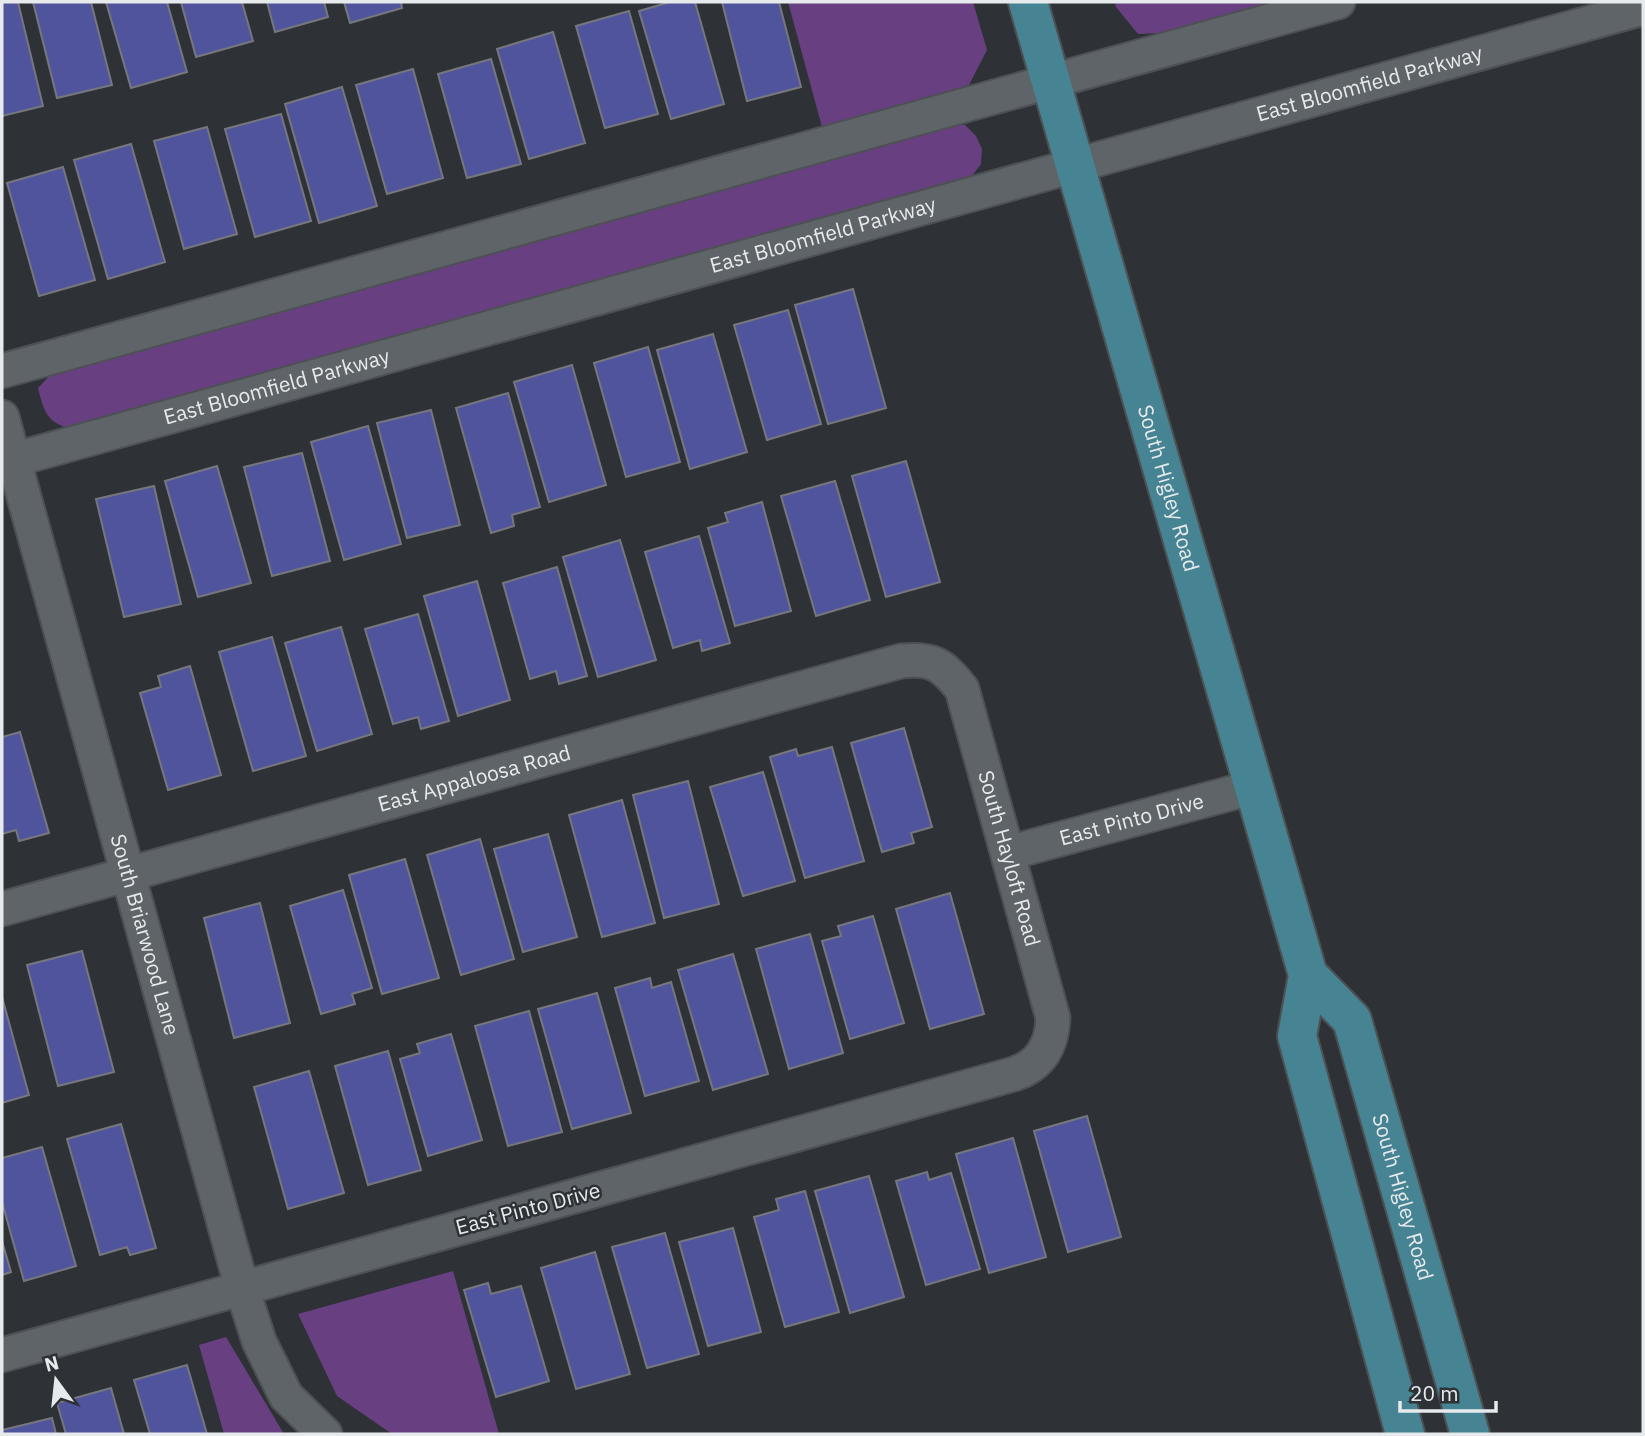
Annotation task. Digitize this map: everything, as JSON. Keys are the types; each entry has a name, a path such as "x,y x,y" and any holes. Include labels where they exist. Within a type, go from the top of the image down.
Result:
{"main road":[{"name":"South Higley Road","path":"1028,2 1308,975 1297,1036 1405,1434"},
{"name":"South Higley Road","path":"1308,975 1352,1020 1471,1434"}],"street":[{"path":"2,371 1338,2"},
{"name":"East Bloomfield Parkway","path":"8,461 1643,8"},
{"name":"South Briarwood Lane","path":"2,417 8,461 128,873 242,1288 259,1341 286,1396 325,1434"},
{"name":"East Appaloosa Road","path":"2,909 901,661 919,659 936,663 947,671"},
{"name":"South Hayloft Road","path":"947,671 962,689 1053,1017 1053,1034 1047,1049"},
{"name":"East Pinto Drive","path":"1007,853 1254,787"},
{"name":"East Pinto Drive","path":"2,1355 1014,1074 1036,1062 1047,1049"}],"shaded area":[{"path":"788,2 973,2 987,50 969,85 822,127"},
{"path":"1115,2 1278,2 1162,33 1138,34 1116,7"},
{"path":"948,124 965,125 976,136 982,149 981,164 967,182 72,429 52,420 42,404 38,388 55,370"},
{"path":"453,1271 499,1434 392,1434 337,1396 298,1314"},
{"path":"226,1337 284,1434 224,1434 199,1345"}],"building":[{"path":"2,2 18,2 43,106 2,116"},
{"path":"33,2 91,2 112,85 57,98"},
{"path":"106,2 167,2 187,72 131,88"},
{"path":"181,2 242,2 253,41 196,57"},
{"path":"267,2 324,2 328,17 275,32"},
{"path":"344,2 401,2 402,8 350,23"},
{"path":"670,2 695,2 724,104 671,119 639,11"},
{"path":"722,2 779,2 801,87 747,101"},
{"path":"629,11 658,114 605,128 576,26"},
{"path":"553,32 585,143 529,159 497,49"},
{"path":"491,59 521,164 467,178 438,74"},
{"path":"413,69 443,178 387,194 356,85"},
{"path":"342,87 377,206 319,223 285,104"},
{"path":"281,114 311,221 255,237 225,129"},
{"path":"207,127 237,234 184,249 154,141"},
{"path":"131,144 165,262 108,279 74,160"},
{"path":"63,167 95,280 39,296 7,183"},
{"path":"853,289 886,408 828,424 795,305"},
{"path":"788,310 821,424 767,440 734,325"},
{"path":"713,334 747,452 690,469 657,350"},
{"path":"648,347 680,462 626,477 594,363"},
{"path":"572,365 606,485 549,502 514,382"},
{"path":"508,393 540,507 512,515 514,526 491,533 456,408"},
{"path":"431,410 460,525 407,538 377,423"},
{"path":"368,426 401,544 344,560 311,442"},
{"path":"302,453 330,561 272,576 244,467"},
{"path":"906,461 940,582 886,597 852,476"},
{"path":"217,466 251,583 198,597 165,481"},
{"path":"835,481 870,600 816,616 781,496"},
{"path":"154,486 181,604 124,617 96,499"},
{"path":"762,502 791,611 735,626 708,528 728,522 725,513"},
{"path":"699,536 730,643 702,651 700,640 673,648 645,552"},
{"path":"620,540 656,660 598,677 563,557"},
{"path":"557,567 587,676 559,684 556,671 530,679 503,583"},
{"path":"477,581 510,700 458,716 424,596"},
{"path":"418,614 449,721 421,729 418,717 393,724 365,629"},
{"path":"341,627 372,734 317,751 285,643"},
{"path":"272,637 306,756 253,771 219,652"},
{"path":"190,666 221,775 168,790 140,693 161,687 158,676"},
{"path":"904,728 932,827 911,833 914,843 882,852 851,743"},
{"path":"20,732 49,833 19,841 16,830 2,834 2,737"},
{"path":"832,747 864,861 805,878 770,757 796,749 798,756"},
{"path":"763,772 795,881 743,896 710,787"},
{"path":"688,781 719,904 664,918 633,795"},
{"path":"622,800 655,923 602,937 569,815"},
{"path":"548,834 577,937 523,952 494,849"},
{"path":"480,839 514,959 461,975 427,855"},
{"path":"405,859 439,978 382,994 349,875"},
{"path":"343,890 372,988 352,994 355,1004 321,1014 290,906"},
{"path":"950,893 984,1014 930,1029 896,909"},
{"path":"260,903 290,1023 234,1038 204,918"},
{"path":"873,916 904,1023 850,1039 822,941 841,936 838,926"},
{"path":"810,934 843,1053 789,1069 756,949"},
{"path":"82,951 114,1072 58,1086 27,965"},
{"path":"733,954 768,1074 713,1090 678,970"},
{"path":"650,978 652,988 671,982 699,1081 645,1096 615,988"},
{"path":"597,993 631,1113 572,1129 538,1009"},
{"path":"2,997 29,1095 2,1103"},
{"path":"529,1011 562,1132 508,1146 475,1026"},
{"path":"451,1034 482,1140 428,1156 400,1059 420,1053 417,1044"},
{"path":"388,1051 421,1170 368,1185 335,1066"},
{"path":"309,1071 344,1193 288,1209 254,1087"},
{"path":"1087,1116 1121,1237 1068,1252 1034,1131"},
{"path":"121,1124 156,1248 130,1255 127,1247 100,1255 67,1139"},
{"path":"1013,1138 1046,1257 989,1273 956,1154"},
{"path":"42,1147 76,1266 24,1281 2,1202 2,1158"},
{"path":"927,1172 929,1180 951,1173 980,1269 926,1285 896,1181"},
{"path":"869,1176 904,1297 850,1313 815,1191"},
{"path":"805,1191 839,1312 785,1327 754,1217 779,1210 776,1199"},
{"path":"733,1228 761,1332 708,1346 679,1242"},
{"path":"665,1233 699,1354 647,1368 612,1247"},
{"path":"2,1241 11,1272 2,1275"},
{"path":"595,1252 630,1374 576,1389 541,1268"},
{"path":"488,1283 491,1294 521,1286 549,1381 496,1397 464,1290"},
{"path":"187,1365 207,1434 150,1434 134,1380"},
{"path":"111,1388 124,1434 66,1434 57,1403"},
{"path":"52,1418 56,1434 2,1434 2,1430"}]}
